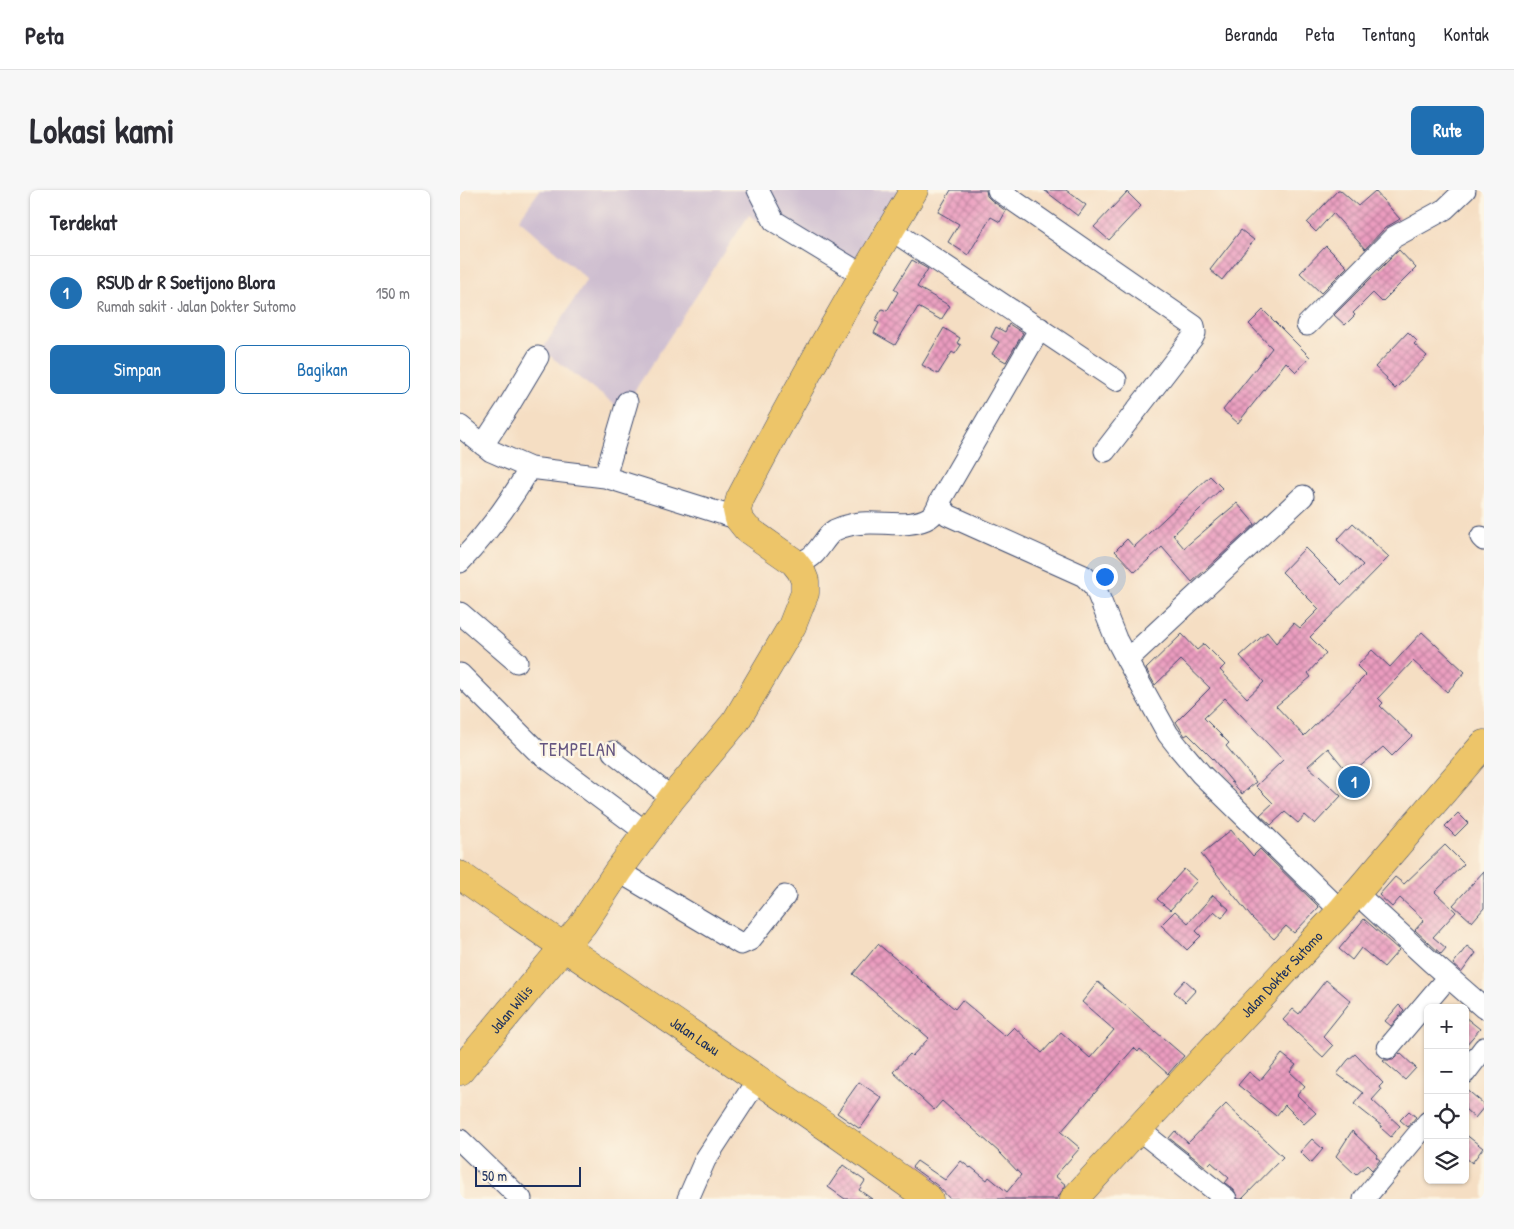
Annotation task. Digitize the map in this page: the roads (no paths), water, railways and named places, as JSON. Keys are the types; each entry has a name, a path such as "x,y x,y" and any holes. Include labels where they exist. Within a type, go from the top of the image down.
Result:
{"main road":[{"path":"794,562 746,529 739,519 737,510 740,499 781,419 914,190"},
{"name":"Jalan Wilis","path":"460,1071 583,924 672,798 736,721 792,626 804,593 804,581 801,572 794,562"},
{"name":"Jalan Dokter Sutomo","path":"1074,1199 1348,902 1484,744"},
{"name":"Jalan Lawu","path":"460,875 564,948 830,1128 928,1199"}],"street":[{"path":"758,190 774,222 863,275"},
{"path":"998,190 1194,326 1195,333 1193,337 1105,450"},
{"path":"1306,325 1394,237 1445,209 1465,190"},
{"path":"890,230 1116,380"},
{"path":"794,562 807,560 835,530 861,522 913,523 930,517 936,510 1040,328"},
{"path":"483,445 538,357"},
{"path":"605,477 627,402"},
{"path":"460,426 491,451 530,468 605,477 739,519"},
{"path":"460,562 493,525 514,496 530,468"},
{"path":"1127,660 1303,496"},
{"path":"940,501 940,505 948,515 1084,576 1091,581 1116,639 1168,734 1200,774 1348,902 1448,977 1484,1008"},
{"path":"460,613 517,662"},
{"path":"460,674 536,750 647,833"},
{"path":"613,752 672,798"},
{"path":"618,872 741,944 750,940 785,896"},
{"path":"1388,1048 1448,977"},
{"path":"1469,1068 1484,1048"},
{"path":"688,1199 704,1160 758,1079"},
{"path":"1364,1199 1424,1127"},
{"path":"1138,1129 1226,1199"},
{"path":"460,1140 521,1199"}],"place":[{"name":"RSUD dr R Soetijono Blora","path":"1354,782"}],"district":[{"name":"TEMPELAN","path":"578,750"}]}
